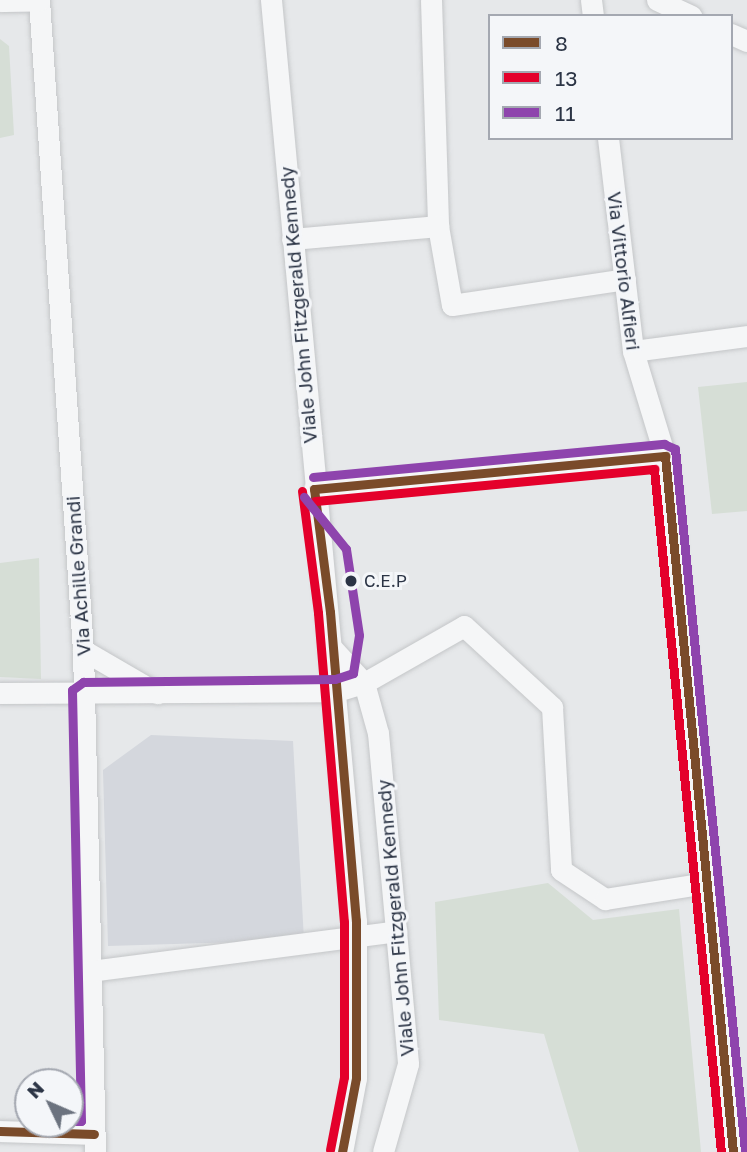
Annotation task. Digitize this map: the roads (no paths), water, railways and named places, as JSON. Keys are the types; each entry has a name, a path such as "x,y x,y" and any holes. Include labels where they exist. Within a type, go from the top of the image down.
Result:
{"street":[{"path":"0,1 39,0"},
{"name":"Via Achille Grandi","path":"39,0 83,650 94,1143"},
{"name":"Viale John Fitzgerald Kennedy","path":"271,0 314,489 337,691 356,938 356,1078 342,1152"},
{"path":"431,0 438,226 452,305 625,279"},
{"path":"657,0 688,14"},
{"name":"Via Vittorio Alfieri","path":"608,140 633,351 665,456 733,1152"},
{"path":"292,239 438,226"},
{"path":"633,351 747,336"},
{"path":"314,489 665,456"},
{"path":"0,693 337,691 363,682 464,626 552,707 561,870 605,899 706,883"},
{"path":"332,648 363,682"},
{"path":"83,650 159,694"},
{"name":"Viale John Fitzgerald Kennedy","path":"363,682 378,733 408,1064 383,1152"},
{"path":"90,971 396,931"},
{"path":"0,1131 94,1143"}],"place":[{"name":"C.E.P","path":"351,581"}]}
